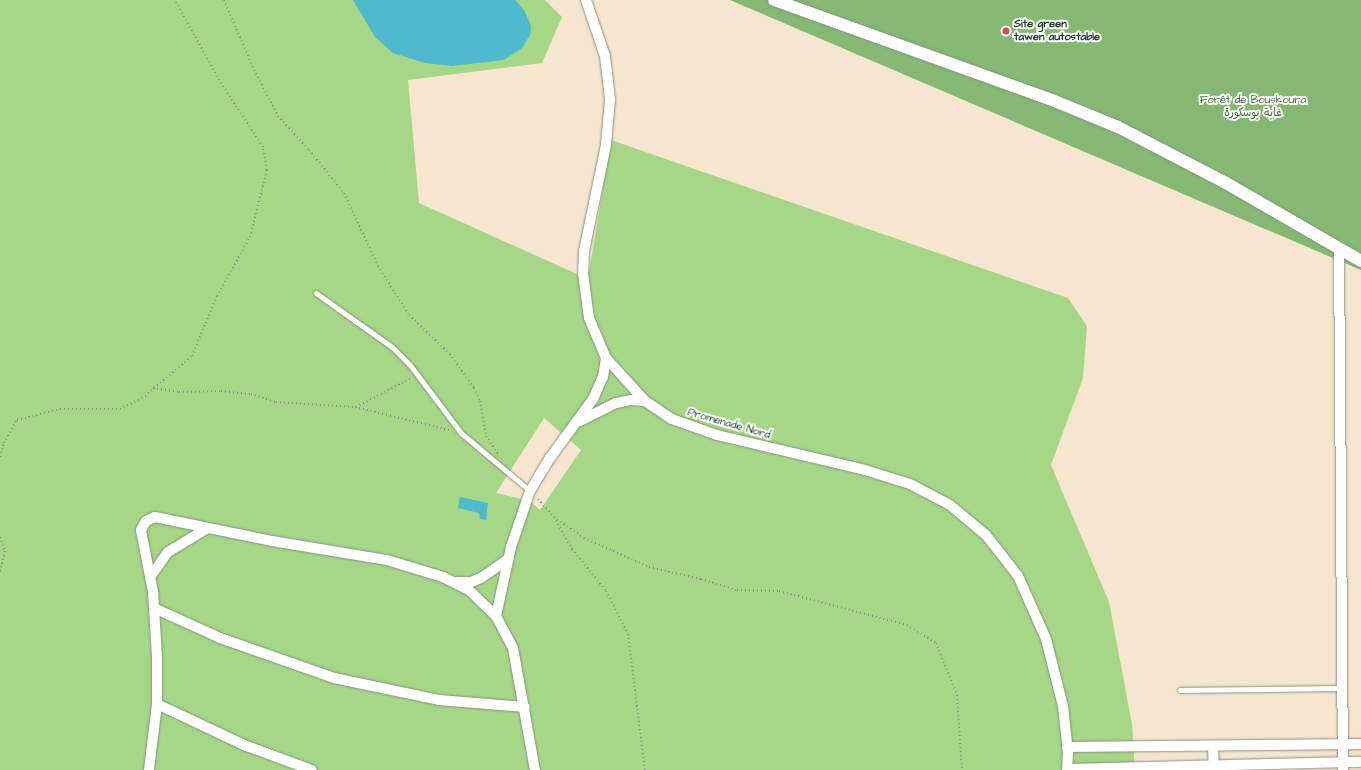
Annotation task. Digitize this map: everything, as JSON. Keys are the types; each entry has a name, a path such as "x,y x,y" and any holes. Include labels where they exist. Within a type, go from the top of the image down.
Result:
{"street":[{"name":"Promenade Nord","path":"586,0 605,56 610,100 606,145 584,251 583,274 589,318 606,358 645,401 672,419 694,428 897,479 937,497 964,516 996,545 1027,592 1056,671 1066,726 1068,769"},
{"path":"774,0 1052,100 1118,127 1226,183 1361,261"},
{"path":"1339,249 1343,767"},
{"path":"496,616 508,559 530,491 597,392 606,358"},
{"path":"575,424 616,402 632,400 645,401"},
{"path":"149,770 157,704 154,608 151,576 141,537 142,527 146,521 162,518 206,529 387,560 454,581 476,595 496,616 514,648 526,707 535,770"},
{"path":"151,576 168,552 206,529"},
{"path":"454,581 476,580 508,559"},
{"path":"154,608 226,641 334,678 439,700 526,707"},
{"path":"157,704 244,745 312,770"},
{"path":"1067,747 1361,744"},
{"path":"1213,746 1215,768"},
{"path":"1230,746 1230,767"},
{"path":"1068,769 1343,767 1361,762"}],"lane":[{"path":"316,293 385,341 416,374 461,433 530,491"},
{"path":"1180,690 1342,688"}],"path":[{"path":"0,457 4,443 17,420 60,409 120,409 145,396 192,356 217,296 250,237 268,170 263,147 220,80 175,0"},
{"path":"224,0 254,70 278,116 309,150 344,193 378,266 409,315 450,354 474,388 480,401 486,436 498,452 505,471"},
{"path":"355,407 399,386 416,374"},
{"path":"153,388 179,392 229,392 251,394 276,402 355,407 461,433"},
{"path":"530,491 554,517 584,538 649,568 701,579 737,590 779,590 907,625 936,644 957,695 962,770"},
{"path":"554,517 572,549 606,591 628,634 645,770"},
{"path":"0,537 5,551 0,571"}],"green space":[{"path":"0,0 545,0 562,17 542,63 408,80 419,203 588,279 611,140 1068,298 1087,326 1083,378 1051,465 1109,602 1132,724 1135,770 0,770","holes":["544,418 581,450 540,510 530,501 496,493"]},
{"name":"Forêt de Bouskoura غابة بوسكورة","path":"730,0 1361,0 1361,270"}],"water":[{"path":"353,0 515,0 524,10 531,26 530,35 522,48 504,60 452,66 425,63 393,53 375,37"},
{"path":"460,497 488,503 486,520 480,519 479,513 458,508"}],"place":[{"name":"Site green tawen autostable","path":"1006,31"}]}
